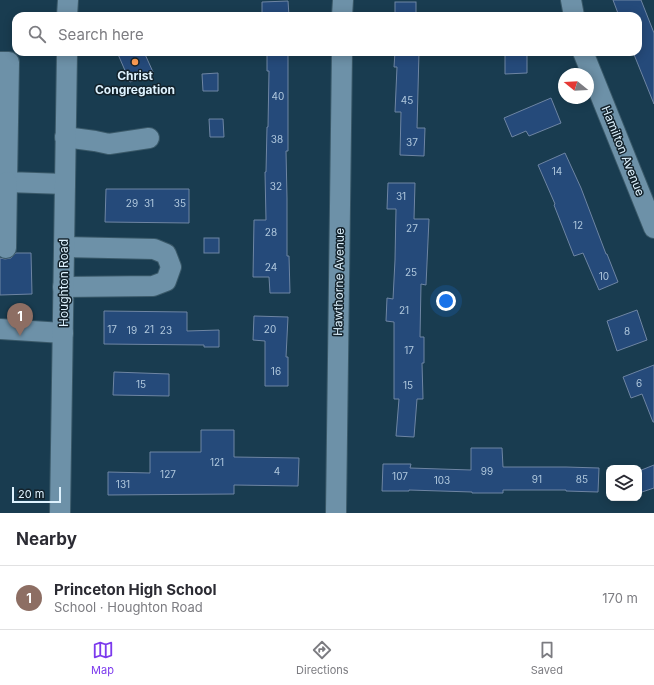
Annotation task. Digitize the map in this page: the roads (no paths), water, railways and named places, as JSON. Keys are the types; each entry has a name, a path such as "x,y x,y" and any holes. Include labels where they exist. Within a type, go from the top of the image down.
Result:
{"street":[{"path":"67,12 68,0"},
{"path":"342,12 343,0"},
{"path":"571,0 573,12"},
{"name":"Houghton Road","path":"60,513 67,56"},
{"name":"Hawthorne Avenue","path":"336,513 342,56"},
{"name":"Hamilton Avenue","path":"585,56 654,228"},
{"path":"0,62 9,62 6,248"},
{"path":"66,137 109,144 149,138"},
{"path":"7,182 65,184"},
{"path":"63,287 153,286 166,281 171,267 166,254 154,249 64,247"},
{"path":"0,329 63,333"}],"place":[{"name":"Christ Congregation","path":"135,62"},
{"name":"Princeton High School","path":"20,336"}]}
